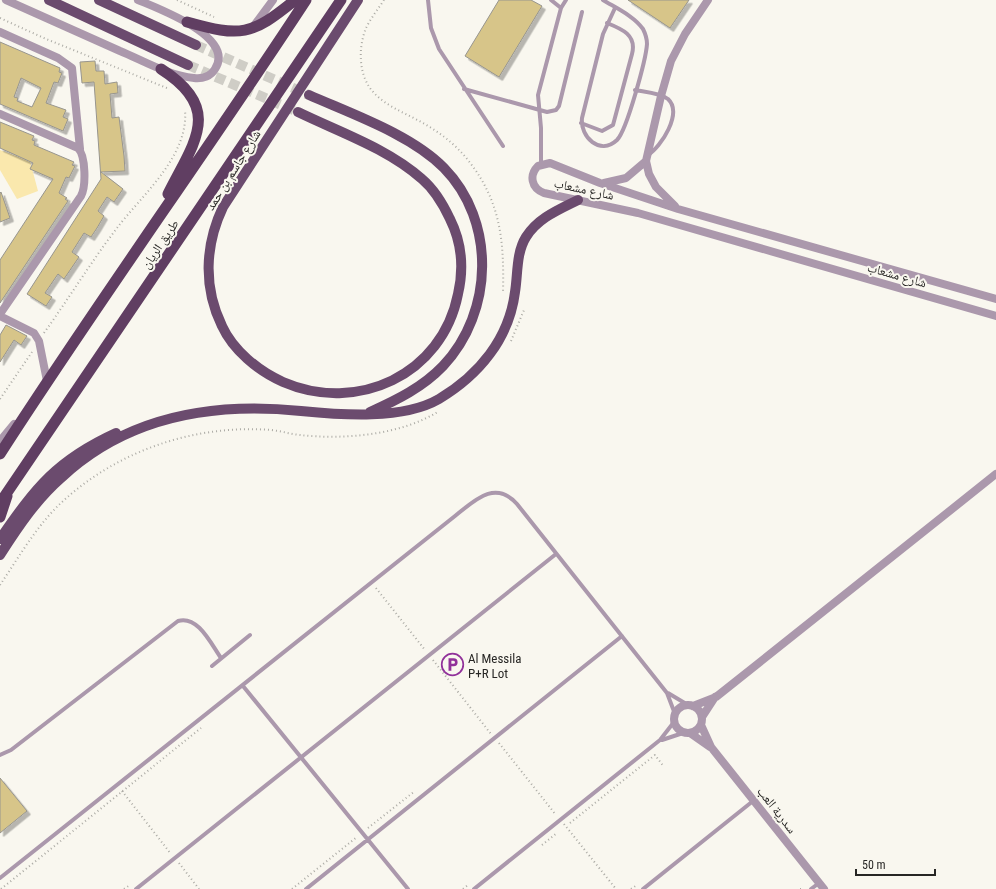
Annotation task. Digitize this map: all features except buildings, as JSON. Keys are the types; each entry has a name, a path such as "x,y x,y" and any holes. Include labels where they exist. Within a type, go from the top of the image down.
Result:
{"highway":[{"path":"187,22 228,32 252,29 277,15 295,0"},
{"name":"طريق الريان","path":"0,454 36,397 244,95 306,0"},
{"name":"طريق الريان","path":"0,503 341,0"},
{"path":"153,227 193,144 199,124 199,116 194,98 176,79 161,69"},
{"path":"0,517 8,491"}],"main road":[{"path":"49,0 188,65"},
{"path":"99,0 196,45"},
{"name":"شارع جاسم بن حمد","path":"298,112 397,160 422,179 442,202 455,228 459,243 462,257 460,288 456,303 444,332 425,357 404,375 377,387 362,391 331,394 309,390 288,384 263,371 233,344 224,331 214,306 208,276 213,234 224,206 358,0"},
{"path":"310,95 374,124 412,143 429,154 452,176 464,194 474,214 480,234 482,261 481,287 471,323 458,347 444,365 428,380 405,395 368,413"},
{"path":"0,555 29,512 61,477 103,447 160,421 186,414 236,408 276,408 325,413 395,413 422,406 436,400 457,387 490,356 504,330 512,308 520,251 526,238 545,216 578,200"},
{"path":"0,539 33,492 56,469 96,442 139,423 149,420 160,421"}],"street":[{"path":"6,0 161,69 195,79 207,76 215,69 220,56 216,46 187,22 138,0"},
{"path":"252,29 273,0"},
{"path":"678,209 656,187 649,174 647,158 661,96 677,48 708,0"},
{"path":"0,32 58,58 72,68 80,150 85,181 84,192 0,315 27,329 34,334 39,341 47,381"},
{"path":"0,114 80,150"},
{"path":"600,183 613,182 626,178 647,158"},
{"name":"شارع مشعاب","path":"996,299 678,209 600,183 554,165 541,165 534,171 532,178 538,190 646,216 996,316"},
{"name":"طريق الريان","path":"0,442 36,397"},
{"path":"716,697 698,729 686,733 679,730 674,718 680,708 716,697 996,474"},
{"path":"690,706 700,712 702,721"},
{"name":"سدرية العب","path":"702,721 711,747 821,886"},
{"name":"سدرية العب","path":"686,733 711,747"}],"lane":[{"path":"428,0 429,17 435,39 445,60 503,146"},
{"path":"551,0 561,8"},
{"path":"541,165 541,121 538,108 538,95 561,8 566,0"},
{"path":"603,0 615,8 638,24 646,36 646,50 626,125 616,140 609,145 601,145 592,142 585,136 581,123 607,23 615,8"},
{"path":"464,89 550,112 556,110 559,106 582,12"},
{"path":"581,123 602,131 613,125 630,61 633,44 629,35 607,23"},
{"path":"635,90 661,96 668,99 672,105 671,123 659,146 647,158"},
{"path":"0,878 455,516 486,494 501,493 512,498 667,693 690,706"},
{"path":"136,889 556,554"},
{"path":"0,755 11,750 178,620 186,619 194,622 221,658"},
{"path":"212,666 250,635"},
{"path":"306,889 622,636"},
{"path":"243,686 408,889"},
{"path":"474,889 660,740 674,718 667,693"},
{"path":"660,740 686,733"},
{"path":"643,889 754,800"},
{"path":"811,889 821,886"}],"path":[{"path":"177,0 219,19"},
{"path":"0,18 46,39 158,83 169,89"},
{"path":"0,399 117,228 168,164 183,138 186,123 185,108"},
{"path":"511,342 524,310 512,308"},
{"path":"0,585 43,522 61,503 85,483 124,460 151,447 182,437 216,431 271,430 301,435 364,435 413,423 442,409"},
{"path":"540,847 655,755 664,767"},
{"path":"117,785 200,889"}],"shaded area":[{"path":"0,150 30,161 38,191 17,199 0,170"}],"tunnel":[{"path":"196,45 309,95"},
{"path":"188,65 298,112"}],"place":[{"name":"Al Messila P+R Lot","path":"452,665"}]}
